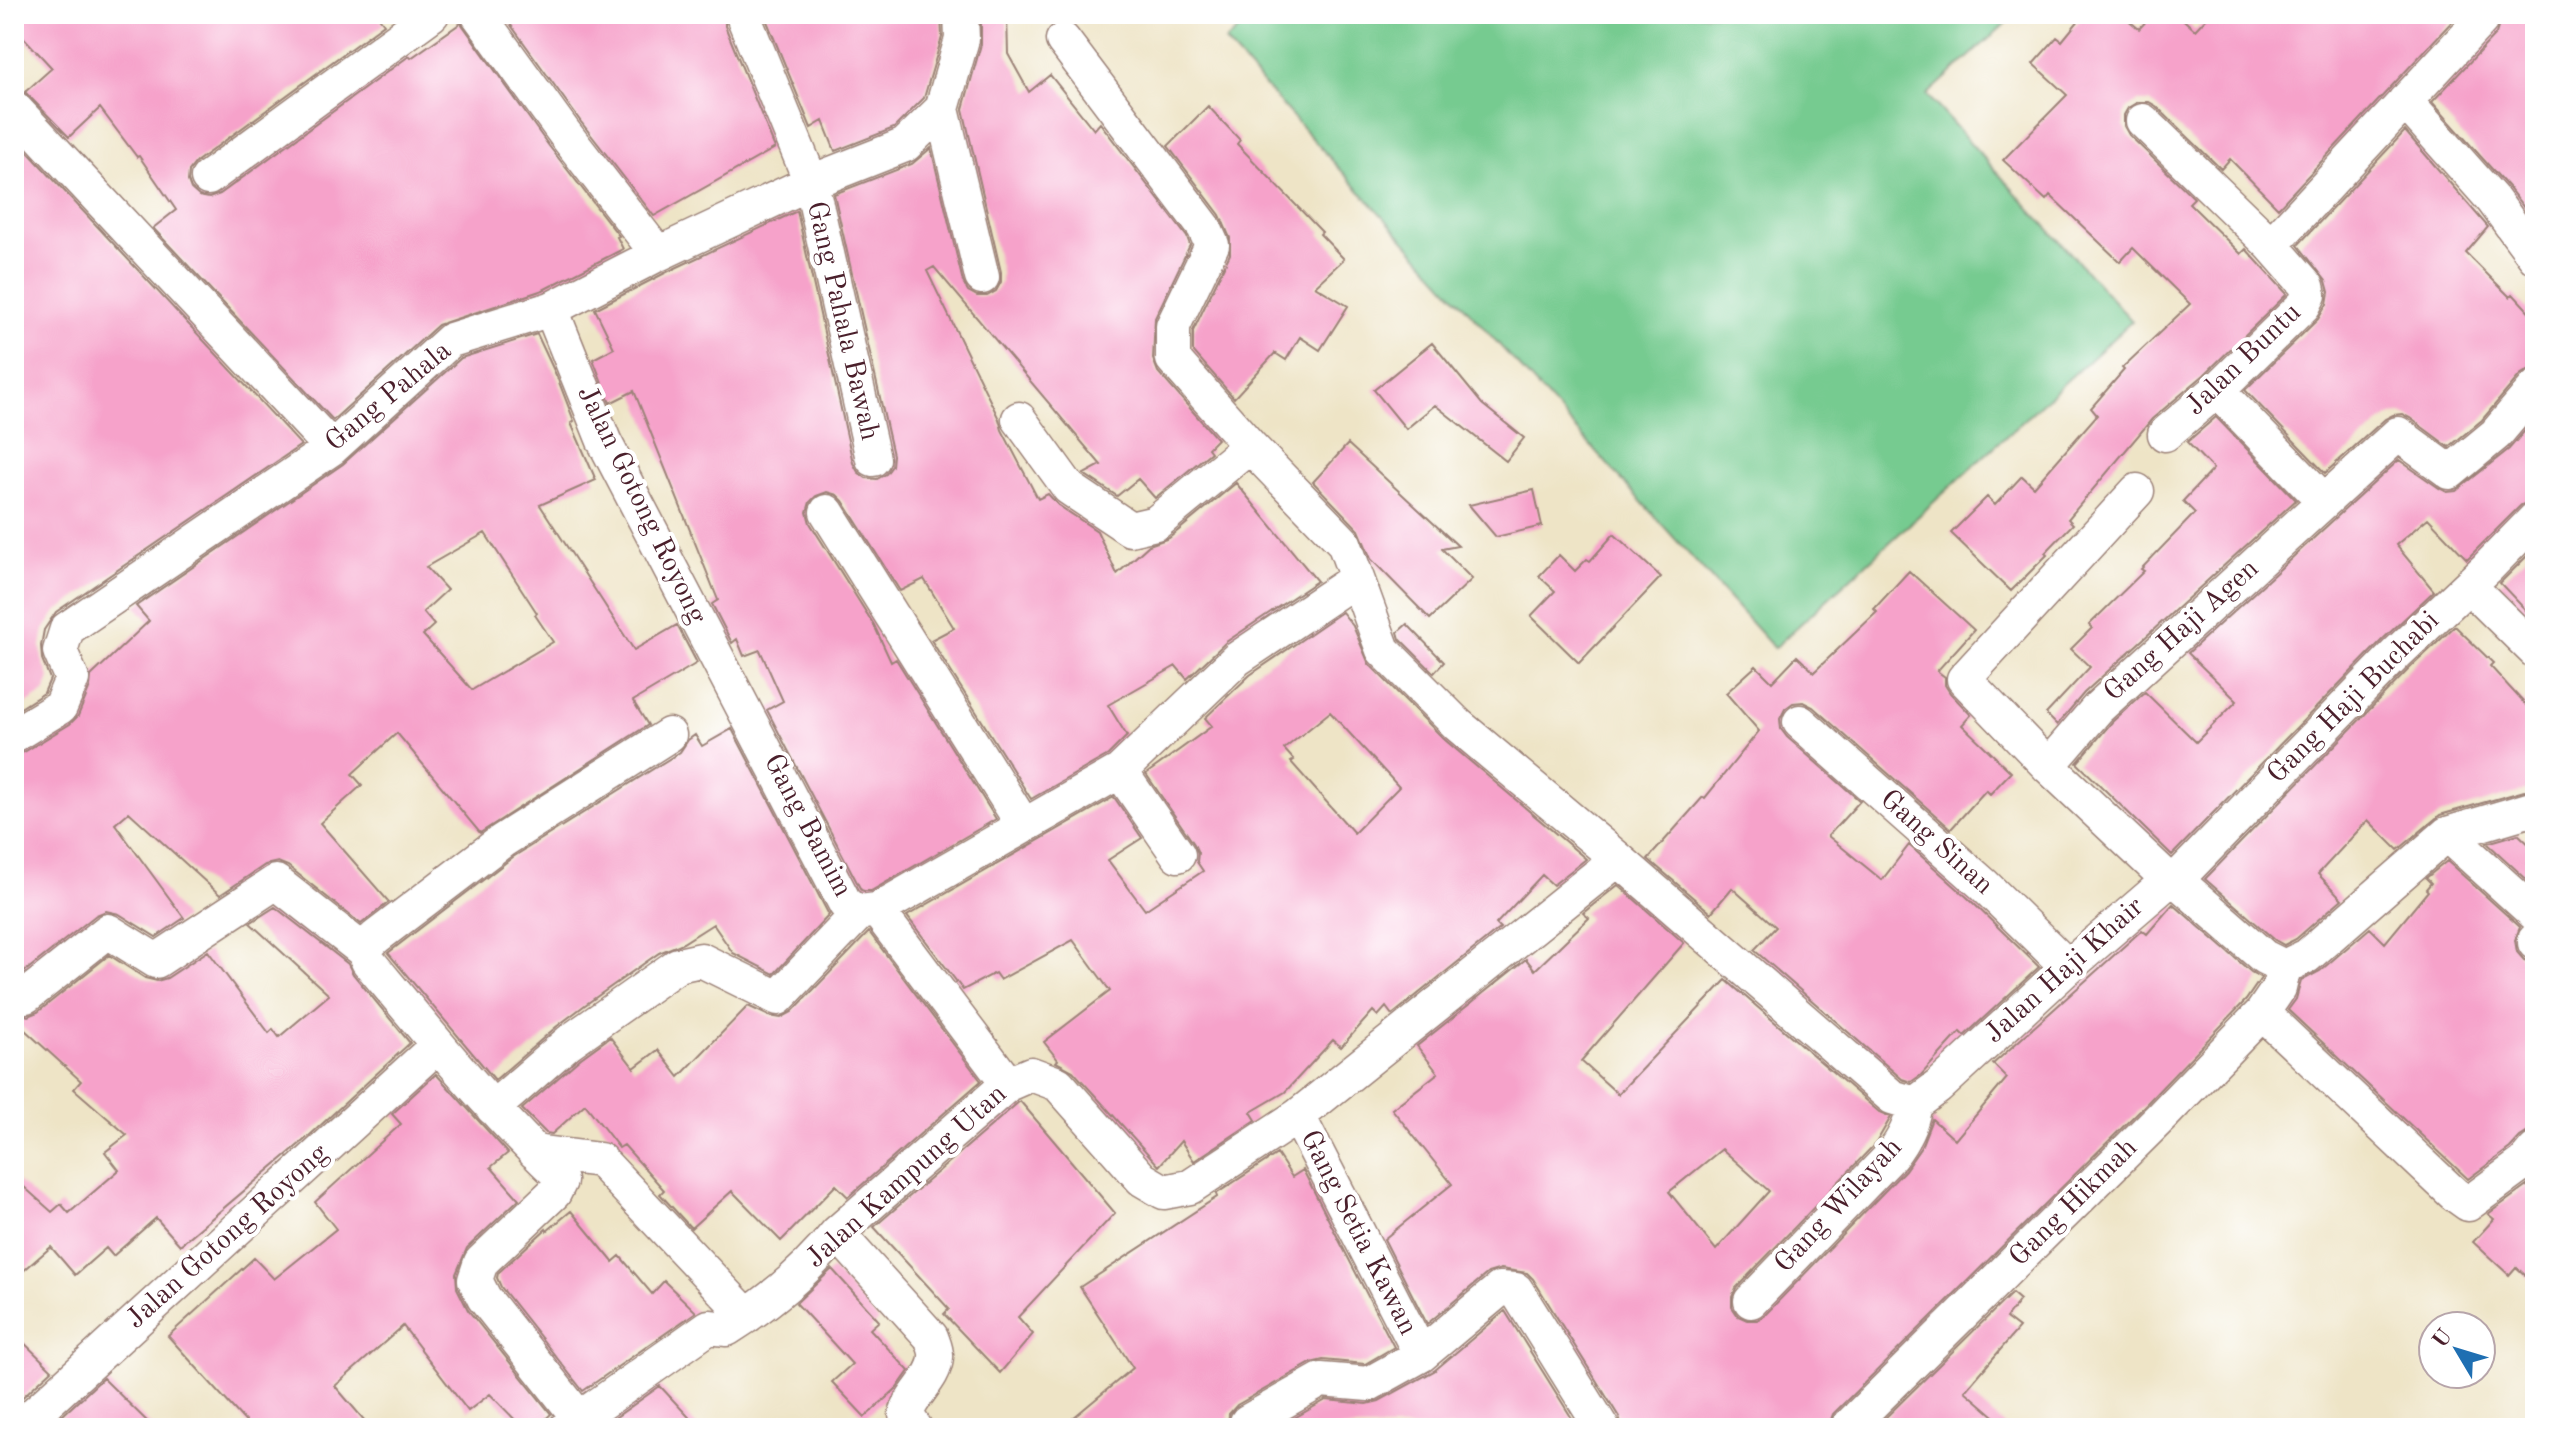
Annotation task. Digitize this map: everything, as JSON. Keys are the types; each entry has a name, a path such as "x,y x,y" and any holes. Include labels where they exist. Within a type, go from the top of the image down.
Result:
{"street":[{"path":"208,178 432,14"},
{"path":"478,14 658,254"},
{"name":"Gang Pahala","path":"14,735 60,707 72,679 60,651 67,629 332,448 451,340 551,309 658,254 811,182 905,145 942,109 962,39 961,14"},
{"path":"2143,121 2271,245 2481,20 2483,14"},
{"name":"Gang Pahala Bawah","path":"744,18 811,182 873,459"},
{"path":"1063,40 1204,227 1212,245 1173,326 1173,359 1250,446 1344,543 1383,650 1458,725 1892,1097 1915,1104"},
{"path":"2405,101 2493,200 2535,257"},
{"path":"14,108 332,448"},
{"path":"942,109 982,277"},
{"name":"Jalan Buntu","path":"2165,434 2217,390 2304,305 2309,295 2307,286 2271,245"},
{"name":"Jalan Gotong Royong","path":"551,309 604,441 738,697"},
{"name":"Gang Haji Agen","path":"2048,766 2098,708 2398,434 2450,472 2496,434 2535,388"},
{"path":"2217,390 2324,501"},
{"path":"1019,419 1069,488 1130,529 1156,523 1250,446"},
{"path":"2137,491 1964,679 2048,766 2173,880"},
{"path":"827,512 1024,826"},
{"name":"Gang Haji Buchabi","path":"2173,880 2397,653 2535,519"},
{"path":"493,1108 569,1042 678,965 701,960 778,998 869,911 1120,771 1237,659 1356,579"},
{"path":"2469,586 2535,651"},
{"name":"Gang Bamim","path":"738,697 846,905 869,911 1008,1084"},
{"name":"Gang Sinan","path":"1800,722 1983,884 2068,967"},
{"path":"365,952 376,937 502,841 669,735"},
{"path":"1120,771 1178,855"},
{"path":"2284,967 2307,956 2447,834 2535,808"},
{"path":"2447,834 2535,914"},
{"name":"Jalan Kampung Utan","path":"573,1423 709,1327 727,1329 747,1316 815,1261 837,1233 1008,1084 1031,1074 1058,1084 1142,1179 1164,1192 1190,1187 1298,1116 1618,859"},
{"name":"Jalan Haji Khair","path":"1915,1104 1938,1087 2068,967 2173,880 2264,957 2284,967"},
{"path":"26,996 108,931 156,961 276,882 365,952 368,961 438,1045 493,1108 555,1171 560,1181 554,1193 481,1262 475,1280 484,1298 573,1423"},
{"name":"Gang Hikmah","path":"1847,1428 2262,1013 2279,988 2284,967"},
{"path":"2262,1013 2468,1204 2531,1162"},
{"name":"Jalan Gotong Royong","path":"19,1428 438,1045"},
{"name":"Gang Wilayah","path":"1751,1301 1891,1156 1911,1123 1915,1104"},
{"name":"Gang Setia Kawan","path":"1298,1116 1421,1355 1500,1289 1516,1290 1602,1428"},
{"path":"535,1152 600,1160 747,1316"},
{"path":"837,1233 931,1337 937,1356 930,1376 909,1404 906,1415 915,1428"},
{"path":"1248,1428 1247,1422 1321,1380 1369,1384 1421,1355"}],"green space":[{"path":"1255,14 2016,14 1927,95 2132,321 1774,648 1225,42"}],"building":[{"path":"14,14 376,14 384,24 196,162 189,171 188,181 199,196 209,198 220,194 409,56 411,58 461,23 549,146 619,236 623,249 543,290 438,325 333,420 153,228 176,210 139,156 100,108 69,137 25,92 52,68 14,27"},
{"path":"503,14 725,14 725,26 775,148 654,216"},
{"path":"764,14 941,14 942,37 924,98 894,128 835,151 823,121 811,128"},
{"path":"981,14 1007,14 1008,54 1029,92 1050,75 1094,130 1100,123 1187,237 1190,245 1155,318 1153,359 1158,372 1217,439 1208,448 1211,452 1155,498 1138,479 1117,496 1084,474 1101,465 934,267 927,271 1038,499 1048,494 1058,505 1097,531 1117,574 1149,545 1169,538 1236,483 1317,581 1226,642 1187,679 1176,666 1108,705 1127,736 1108,755 1031,799 931,640 954,628 924,579 900,591 843,501 827,492 816,496 807,512 810,523 874,625 891,662 896,659 996,819 871,891 864,891 767,710 783,701 760,650 744,656 737,639 732,643 712,604 718,600 634,391 610,403 593,359 614,348 595,309 797,211 853,463 866,478 877,479 886,474 892,466 893,455 834,194 912,164 931,148 963,282 968,291 977,296 987,296 996,291 1001,282 1001,272 963,109 981,44"},
{"path":"2084,14 2121,14 2139,29 2153,14 2177,14 2195,30 2210,14 2459,14 2278,208 2230,159 2221,169 2156,106 2138,102 2128,108 2124,126 2129,135 2194,198 2189,203 2241,254 2246,249 2287,294 2204,375 2152,419 2068,519 2073,524 2011,591 1951,533 1987,497 1995,505 2022,476 2034,487 2097,415 2091,408 2124,370 2122,368 2190,304 2133,248 2120,262 2050,195 2046,200 2003,160 2067,95 2033,64 2057,37 2062,41"},
{"path":"2502,14 2535,14 2535,222 2432,102 2496,34"},
{"path":"1208,106 1240,140 1237,144 1344,259 1315,286 1348,306 1320,350 1300,337 1286,360 1275,353 1234,398 1193,351 1193,331 1230,254 1230,238 1220,215 1168,146"},
{"path":"2405,131 2488,227 2466,253 2535,318 2535,369 2520,375 2482,420 2449,447 2410,418 2402,414 2393,415 2325,473 2245,390 2318,319 2327,304 2329,292 2326,281 2298,245"},
{"path":"14,137 301,445 56,612 44,630 41,646 42,659 50,679 44,693 14,712"},
{"path":"537,334 557,377 574,421 571,423 596,480 540,505 634,650 677,625 697,663 633,701 648,725 480,833 397,733 352,774 362,785 320,823 389,902 361,924 288,866 278,862 265,865 220,895 129,812 115,824 184,918 156,937 119,914 106,911 96,915 14,980 14,755 70,724 78,716 90,687 91,676 149,621 136,606 343,464 461,358","holes":["485,533 537,613 535,615 553,642 472,690 423,635 434,625 423,612 447,590 426,567"]},
{"path":"1432,343 1482,404 1524,438 1506,461 1435,405 1406,429 1374,390"},
{"path":"2216,417 2296,500 2084,693 2057,725 2046,714 2090,667 2071,649 2092,628 2089,625 2144,571 2141,569 2195,513 2183,501 2213,469 2187,442"},
{"path":"2535,419 2535,500 2521,505 2467,559 2428,518 2396,545 2434,591 2172,855 2077,763 2112,722 2145,692 2196,742 2237,701 2188,653 2399,460 2439,488 2447,492 2456,491 2509,449"},
{"path":"1348,444 1458,546 1442,549 1472,579 1430,619 1371,559 1359,530 1313,482"},
{"path":"1534,490 1542,526 1496,537 1469,505"},
{"path":"1614,534 1661,577 1579,663 1531,616 1555,591 1539,576 1559,555 1575,571 1587,559 1590,561"},
{"path":"2535,548 2535,620 2500,583"},
{"path":"1909,571 1974,630 1937,671 1945,677 1950,693 1971,715 1962,725 2011,772 1990,794 1986,790 1951,829 1813,707 1803,702 1793,703 1785,709 1780,719 1781,729 1787,737 1860,801 1828,836 1882,880 1909,845 2039,967 1964,1036 1960,1032 1911,1082 1902,1079 1754,950 1776,927 1732,888 1711,913 1648,859 1705,798 1759,731 1726,693 1756,666 1772,682 1797,656 1814,672 1877,612 1874,609"},
{"path":"1342,612 1353,626 1369,664 1445,740 1586,859 1553,885 1542,875 1496,924 1500,928 1392,1015 1386,1007 1378,1016 1373,1011 1341,1047 1333,1040 1285,1092 1251,1112 1256,1120 1194,1161 1181,1141 1159,1166 1073,1071 1056,1062 1058,1060 1044,1042 1110,991 1073,940 1000,980 995,973 963,990 907,916 1114,797 1142,838 1108,860 1145,910 1203,871 1197,862 1198,853 1194,844 1146,774 1212,726 1205,718 1250,675","holes":["1330,712 1399,787 1354,833 1291,762 1294,760 1284,749"]},
{"path":"1407,624 1444,662 1434,673 1400,639 1398,632"},
{"path":"2455,626 2493,663 2490,666 2535,715 2535,788 2440,815 2398,850 2368,820 2318,874 2342,899 2296,939 2284,945 2205,879 2411,667"},
{"path":"732,729 829,915 774,974 733,953 713,924 683,943 659,953 585,1005 495,1080 388,953 513,857 680,752 695,735 702,746"},
{"path":"2518,834 2535,850 2535,887 2487,843"},
{"path":"2447,861 2520,927 2515,940 2517,952 2524,960 2535,963 2535,1131 2520,1137 2468,1179 2288,1010 2296,999 2301,981 2320,971 2370,928 2385,943 2428,891 2426,889 2431,883 2426,878"},
{"path":"1618,885 1684,943 1581,1061 1618,1094 1726,980 1879,1112 1891,1117 1876,1143 1736,1288 1732,1307 1738,1316 1747,1320 1757,1320 1765,1315 1905,1170 1921,1147 1932,1119 1955,1140 2007,1078 1993,1064 2142,930 2147,934 2173,904 2261,978 2246,1000 2147,1103 1833,1414 1828,1428 1622,1428 1619,1417 1527,1273 1501,1269 1488,1273 1427,1324 1384,1239 1452,1184 1392,1109 1438,1073 1417,1046 1526,959 1535,970 1589,918 1583,913","holes":["1722,1149 1769,1191 1716,1250 1669,1192"]},
{"path":"275,907 348,964 410,1043 309,1136 180,1245 156,1218 113,1256 106,1248 75,1275 51,1247 14,1279 14,1178 52,1212 61,1204 69,1213 119,1170 105,1152 127,1135 74,1089 81,1081 14,1020 14,1011 28,1016 38,1012 109,955 145,978 157,981 167,978 208,951 269,1033 273,1029 279,1037 329,995 250,923"},
{"path":"869,932 981,1081 848,1197 836,1185 781,1241 732,1191 691,1228 660,1194 664,1190 624,1145 619,1148 585,1104 552,1134 546,1133 522,1109 610,1037 634,1068 658,1050 679,1077 748,1006 781,1018 792,1012"},
{"path":"436,1074 508,1153 491,1167 519,1199 467,1248 456,1274 457,1288 468,1310 551,1414 536,1428 523,1428 490,1394 468,1411 403,1326 335,1386 371,1428 251,1428 168,1336 254,1258 274,1279 336,1229 315,1202 401,1124 392,1114"},
{"path":"1020,1101 1115,1213 1018,1317 1033,1334 1000,1373 944,1314 949,1309 874,1227"},
{"path":"1277,1154 1292,1177 1303,1170 1394,1347 1365,1364 1323,1360 1311,1363 1237,1405 1229,1414 1228,1428 1061,1428 1133,1368 1080,1287"},
{"path":"2535,1180 2535,1284 2516,1267 2509,1275 2473,1242 2494,1219 2488,1214"},
{"path":"571,1211 613,1262 620,1256 652,1294 664,1281 696,1312 583,1391 497,1278 498,1273 546,1229"},
{"path":"832,1269 879,1321 870,1329 909,1371 897,1388 865,1417 832,1382 852,1364 796,1303"},
{"path":"2012,1293 2020,1300 2006,1318 2019,1328 1965,1391 2008,1428 1875,1428"},
{"path":"1505,1311 1578,1428 1277,1428 1326,1400 1367,1404 1379,1401 1434,1371"},
{"path":"14,1333 52,1370 14,1405"},
{"path":"103,1378 154,1428 49,1428"},
{"path":"660,1386 699,1428 608,1428 605,1425"}]}
